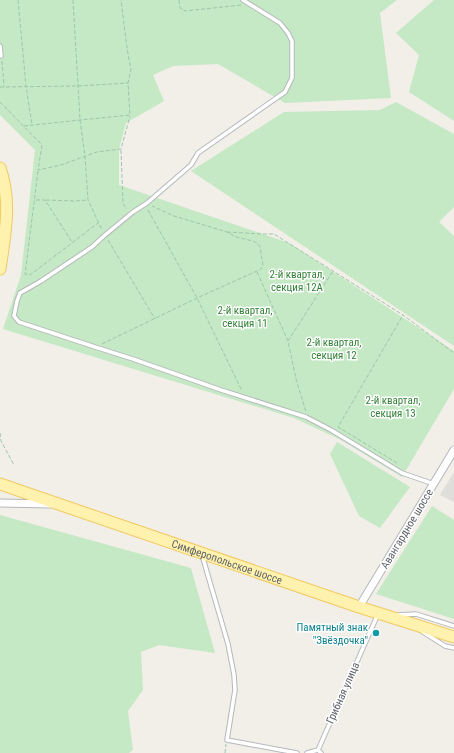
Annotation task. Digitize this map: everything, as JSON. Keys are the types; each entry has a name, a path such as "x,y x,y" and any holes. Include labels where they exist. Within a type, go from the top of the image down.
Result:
{"main road":[{"path":"0,168 4,183 7,208 0,269"},
{"path":"0,477 39,497"},
{"name":"Симферопольское шоссе","path":"0,484 359,607 454,637"}],"street":[{"name":"Авангардное шоссе","path":"359,607 454,450"},
{"path":"0,503 60,504"}],"lane":[{"path":"243,0 280,23 292,41 292,78 285,92 198,153 192,165 92,247 20,293 14,316 19,322 308,419 331,430 402,473 434,484"},
{"path":"0,46 1,56"},
{"path":"202,554 228,644 234,675 235,690 227,740 298,753"},
{"path":"381,614 416,614 454,626"},
{"name":"Грибная улица","path":"318,750 381,614"},
{"path":"405,621 446,646 454,648"},
{"path":"307,753 318,750 321,753"}],"path":[{"path":"18,0 26,86 32,125"},
{"path":"73,0 80,120 85,157 88,200 98,223 155,318"},
{"path":"121,0 131,70 128,83 130,115 121,149 123,204 126,208 133,212"},
{"path":"179,0 180,8 185,10 249,4"},
{"path":"1,56 4,86"},
{"path":"0,87 78,86 128,83"},
{"path":"0,102 42,146 26,274 30,275 98,223"},
{"path":"24,126 130,115"},
{"path":"38,170 61,165 98,152 121,149"},
{"path":"35,200 88,200"},
{"path":"45,200 72,243"},
{"path":"94,347 257,271 261,269 263,265 260,247 257,243 174,216 146,203"},
{"path":"146,203 197,298 245,397"},
{"path":"227,232 274,234 403,315 454,353"},
{"path":"257,271 288,341 296,380 308,419"},
{"path":"288,341 333,271"},
{"path":"397,463 338,427 403,315"},
{"path":"0,433 1,441 14,465"},
{"path":"225,753 227,740"}],"shaded area":[{"path":"454,472 454,502 440,495"}],"green space":[{"path":"0,0 397,0 380,13 391,98 285,103 218,64 173,66 153,75 164,101 126,123 119,149 119,185 289,243 454,351 454,389 402,477 341,440 294,418 3,329 21,275 35,150 0,115"},
{"path":"434,0 454,0 454,121 409,92 419,55 396,33"},
{"path":"396,102 454,134 454,207 439,222 454,236 454,346 191,171 284,112 380,110"},
{"path":"337,442 410,487 380,528 359,516 330,454"},
{"path":"432,506 454,520 454,619 376,594"},
{"path":"0,515 191,568 215,653 159,645 141,652 143,690 128,711 133,750 129,753 0,753"}],"place":[{"name":"Памятный знак \"Звёздочка\"","path":"376,633"}],"park label":[{"name":"2-й квартал, секция 12А","path":"297,280"},
{"name":"2-й квартал, секция 11","path":"245,316"},
{"name":"2-й квартал, секция 12","path":"334,348"},
{"name":"2-й квартал, секция 13","path":"393,406"}]}
